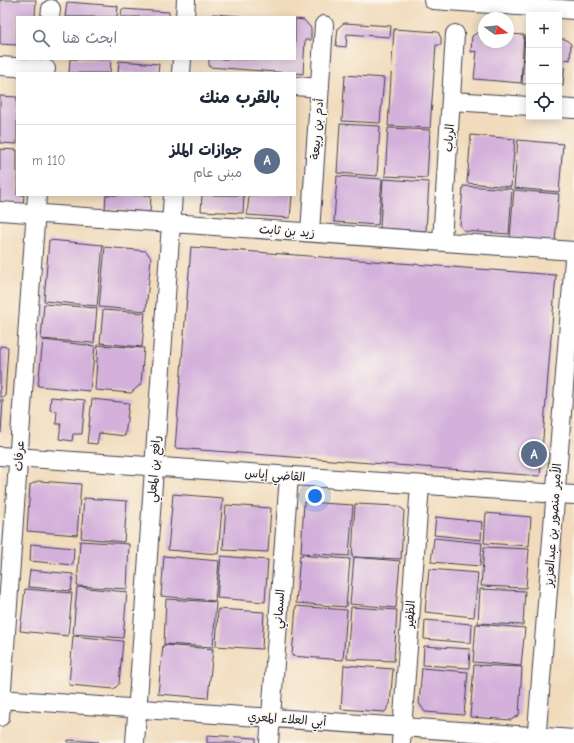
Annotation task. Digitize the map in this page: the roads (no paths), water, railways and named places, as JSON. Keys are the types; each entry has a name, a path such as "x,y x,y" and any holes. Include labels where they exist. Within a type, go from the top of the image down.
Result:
{"street":[{"path":"185,16 186,0"},
{"path":"433,0 574,10"},
{"name":"أدم بن ربيعة","path":"310,232 324,25"},
{"name":"الرباب","path":"442,242 455,34"},
{"path":"181,72 182,60"},
{"path":"0,66 46,67"},
{"path":"296,86 320,88"},
{"path":"451,101 526,106"},
{"path":"562,108 574,109"},
{"name":"عرفات","path":"0,717 37,196"},
{"name":"رافع بن المعلي","path":"135,743 173,196"},
{"name":"زيد بن ثابت","path":"0,211 574,251"},
{"name":"الأمير منصور بن عبدالعزيز","path":"537,740 574,259"},
{"name":"القاضي إياس","path":"0,456 574,495"},
{"name":"السماني","path":"269,743 289,476"},
{"name":"الظفير","path":"401,735 420,485"},
{"name":"أبي العلاء المعري","path":"1,699 271,718 401,735 537,740 574,739"}],"place":[{"name":"جوازات الملز","path":"534,454"}]}
